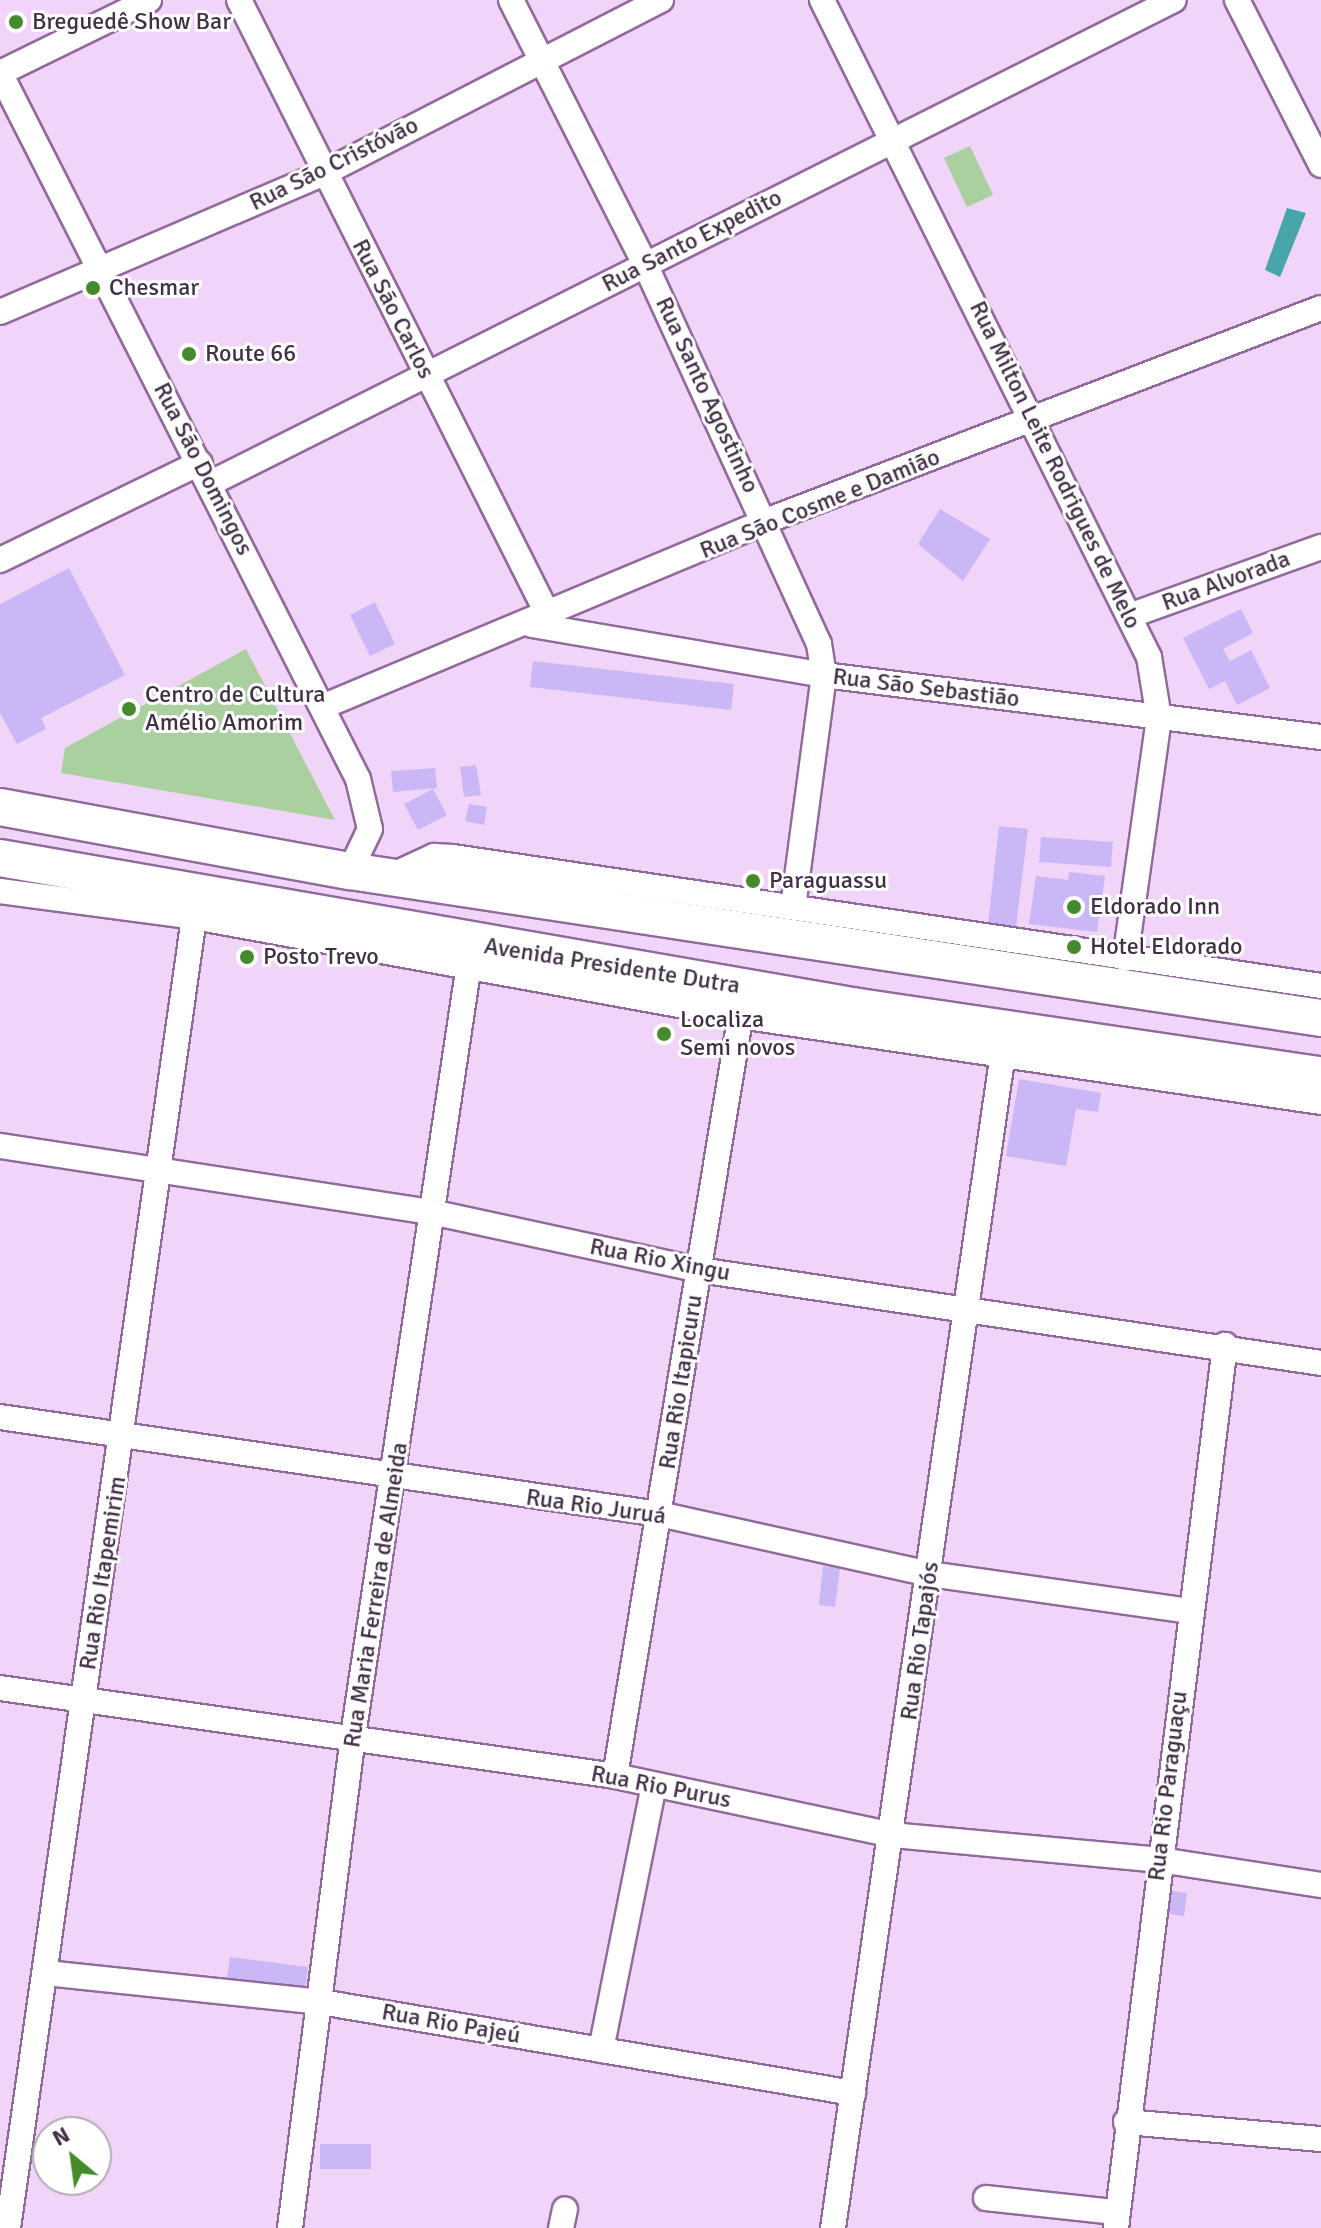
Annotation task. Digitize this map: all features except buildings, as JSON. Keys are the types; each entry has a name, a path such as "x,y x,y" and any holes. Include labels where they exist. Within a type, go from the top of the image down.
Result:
{"highway":[{"path":"0,807 350,871 1321,1018"},
{"name":"Avenida Presidente Dutra","path":"0,858 135,896 421,935 743,1002 858,1007 1321,1075"},
{"path":"610,911 637,884"},
{"path":"308,937 421,935"},
{"path":"858,1007 890,1033"}],"street":[{"path":"0,73 149,0"},
{"name":"Rua São Carlos","path":"239,0 427,375 541,621"},
{"name":"Rua Santo Agostinho","path":"511,0 645,264 808,613 824,675 793,906"},
{"name":"Rua São Cristóvão","path":"0,312 324,173 661,0"},
{"name":"Rua Milton Leite Rodrigues de Melo","path":"822,0 1132,615 1149,657 1159,718 1125,959"},
{"name":"Rua Santo Expedito","path":"0,560 427,375 1174,0"},
{"path":"1237,0 1311,121 1321,165"},
{"name":"Rua São Domingos","path":"0,73 206,473 322,707 368,813 368,835 350,871"},
{"name":"Rua São Cosme e Damião","path":"322,707 541,621 766,521 1321,308"},
{"name":"Rua Alvorada","path":"1132,615 1321,547"},
{"name":"Rua São Sebastião","path":"541,621 824,675 1321,737"},
{"path":"389,877 434,856 793,906 1125,959 1321,986"},
{"name":"Avenida Presidente Dutra","path":"0,891 135,896 194,917 308,937 469,964 743,1002 1003,1053 1321,1102"},
{"name":"Rua Rio Itapemirim","path":"8,2228 83,1700 125,1432 194,917"},
{"name":"Rua Maria Ferreira de Almeida","path":"290,2228 353,1736 436,1213 469,964"},
{"name":"Rua Rio Itapicuru","path":"615,1776 743,1002"},
{"name":"Rua Rio Tapajós","path":"833,2228 930,1574 963,1306 1003,1053"},
{"name":"Rua Rio Xingu","path":"0,1146 159,1167 436,1213 699,1270 1225,1345 1321,1363"},
{"name":"Rua Rio Paraguaçu","path":"1116,2220 1189,1611 1225,1345"},
{"name":"Rua Rio Juruá","path":"0,1417 125,1432 396,1478 659,1514 930,1574 1189,1611"},
{"name":"Rua Rio Purus","path":"0,1688 353,1736 615,1776 892,1835 1160,1860 1321,1885"},
{"path":"601,2050 654,1785"},
{"name":"Rua Rio Pajeú","path":"46,1973 321,2002 853,2093"},
{"path":"1126,2122 1321,2139"},
{"path":"986,2198 1116,2220"}],"shaded area":[{"path":"970,146 993,195 967,207 944,158"},
{"path":"1287,208 1306,213 1280,277 1265,270"},
{"path":"246,649 335,820 61,773 65,748"}],"place":[{"name":"Breguedê Show Bar","path":"16,22"},
{"name":"Chesmar","path":"93,288"},
{"name":"Route 66","path":"189,354"},
{"name":"Centro de Cultura Amélio Amorim","path":"129,709"},
{"name":"Paraguassu","path":"753,881"},
{"name":"Eldorado Inn","path":"1074,907"},
{"name":"Hotel Eldorado","path":"1074,947"},
{"name":"Posto Trevo","path":"247,957"},
{"name":"Localiza Semi novos","path":"664,1034"}]}
